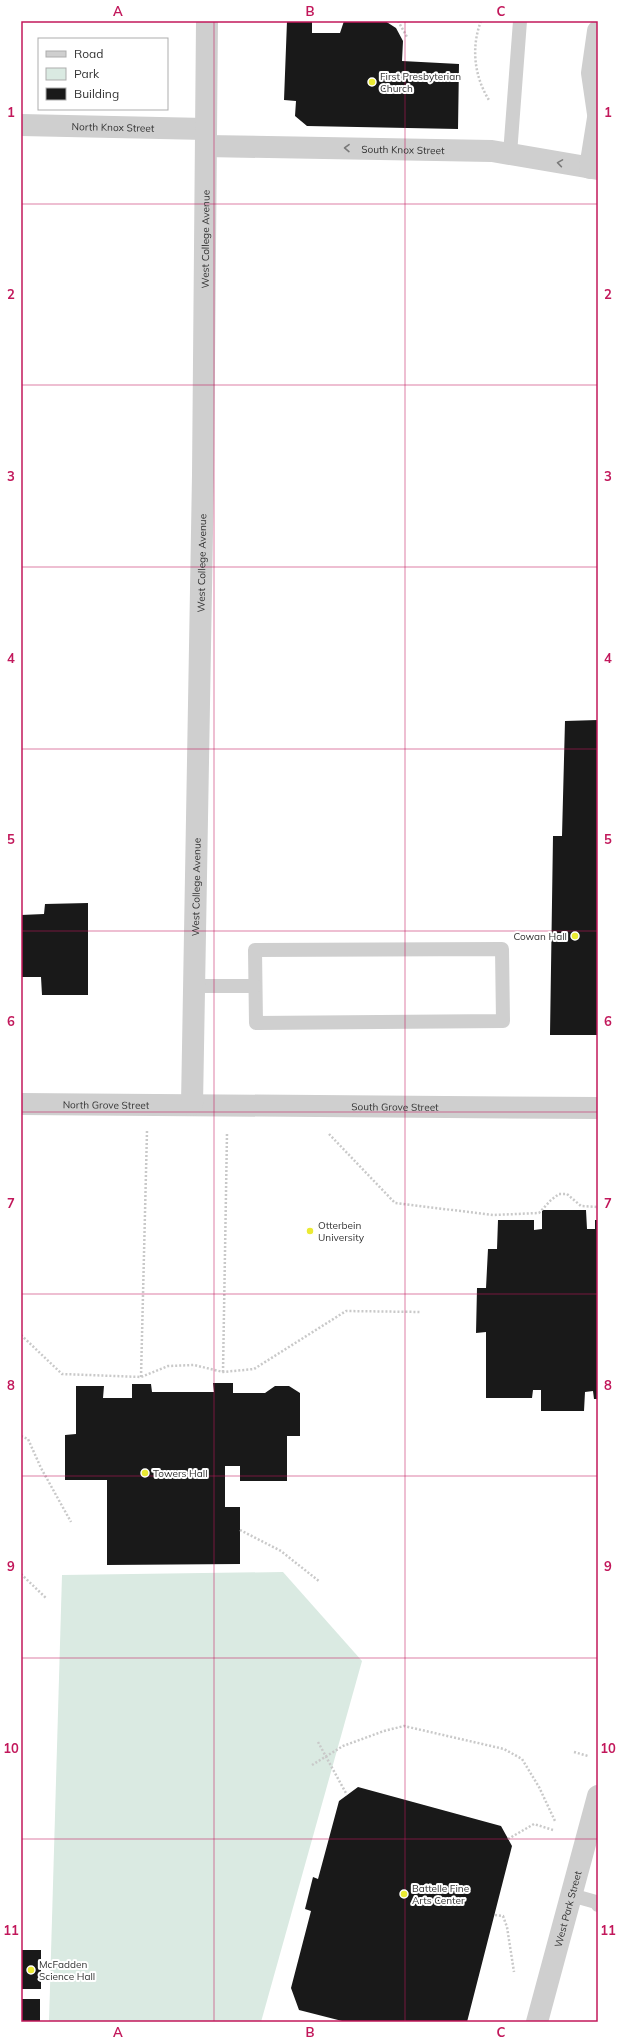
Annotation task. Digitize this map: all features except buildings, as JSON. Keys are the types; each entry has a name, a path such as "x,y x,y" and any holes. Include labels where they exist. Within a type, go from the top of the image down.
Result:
{"street":[{"name":"West College Avenue","path":"192,1104 195,986 207,21"},
{"path":"598,31 592,73 598,114"},
{"path":"594,168 598,118"},
{"name":"North Knox Street","path":"21,125 206,137"},
{"name":"South Knox Street","path":"206,137 492,151 594,168"},
{"name":"North Grove Street","path":"21,1104 192,1104"},
{"name":"South Grove Street","path":"192,1104 598,1108"},
{"name":"West Park Street","path":"537,2022 598,1796"}],"lane":[{"path":"510,154 520,21"},
{"path":"502,949 503,1021 256,1022 255,986 255,950 502,949"},
{"path":"195,986 255,986"},
{"path":"572,1895 597,1903"}],"path":[{"path":"398,21 406,37"},
{"path":"480,21 476,36 476,73 482,89 491,102"},
{"path":"141,1377 147,1129"},
{"path":"223,1372 227,1129"},
{"path":"325,1129 395,1203 493,1215 532,1214 539,1213 559,1194 567,1194 581,1206 598,1207"},
{"path":"21,1335 62,1374 141,1377 168,1366 194,1365 223,1372 254,1369 346,1311 421,1312"},
{"path":"21,1436 28,1439 41,1468 70,1522"},
{"path":"240,1530 281,1551 320,1582"},
{"path":"21,1574 46,1598"},
{"path":"312,1765 350,1743 384,1730 404,1726 504,1749 522,1759 539,1787 555,1821"},
{"path":"318,1742 346,1795"},
{"path":"574,1752 588,1756"},
{"path":"508,1839 534,1824 553,1830"},
{"path":"495,1915 503,1916 507,1927 514,1972"}],"green space":[{"path":"283,1572 362,1661 261,2022 49,2022 62,1575"}],"place":[{"name":"First Presbyterian Church","path":"372,82"},
{"name":"Cowan Hall","path":"575,936"},
{"name":"Otterbein University","path":"310,1231"},
{"name":"Towers Hall","path":"145,1473"},
{"name":"Battelle Fine Arts Center","path":"404,1894"},
{"name":"McFadden Science Hall","path":"31,1970"}]}
